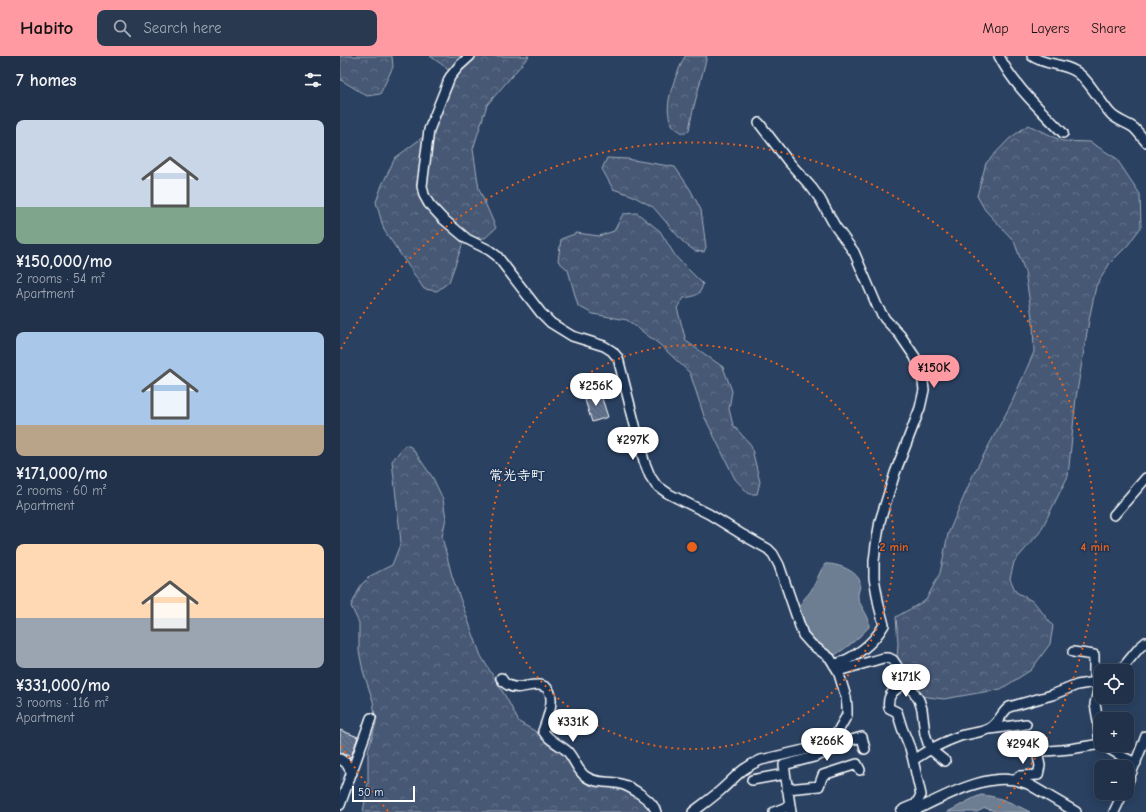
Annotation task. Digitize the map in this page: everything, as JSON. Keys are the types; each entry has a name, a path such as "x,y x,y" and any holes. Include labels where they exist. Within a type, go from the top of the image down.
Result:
{"street":[{"path":"470,56 450,77 429,130 422,186 424,195 429,204 457,232 489,250 496,256 541,313 551,323 572,336 604,346 618,358 644,462 656,485 669,494 708,514 768,549 773,554 779,565 803,635 811,644 830,658 836,668 846,697 847,715 842,725 830,740 817,747 752,763 738,772 720,791 693,812"},
{"path":"999,56 1005,68 1020,88 1063,133"},
{"path":"1032,56 1041,61 1065,66 1076,72 1086,80 1112,115 1133,128 1146,142"},
{"path":"759,123 820,199 835,226 854,252 878,308 885,319 900,335 915,357 922,374 924,390 920,408 880,521 876,545 874,578 884,625 878,635 866,647 836,668"},
{"path":"1114,514 1146,478"},
{"path":"1126,664 1146,642"},
{"path":"1073,652 1094,655 1094,664"},
{"path":"836,668 889,658 893,660 919,700 930,749 945,761"},
{"path":"501,678 506,685 515,688 538,685 544,686 549,691 552,702 543,732 546,737 567,751 585,777 599,782 620,784 627,787 652,802 656,812"},
{"path":"901,812 904,809 916,804 920,795 910,748 898,715 888,706 891,693 908,682"},
{"path":"913,760 939,744 990,728 1009,707 1052,695 1077,685 1094,683"},
{"path":"340,805 371,718"},
{"path":"990,728 996,729 1026,724"},
{"path":"1134,768 1143,753 1146,736"},
{"path":"774,812 790,809 784,765 814,757 862,737 865,749"},
{"path":"1017,779 1019,776 1024,775 1038,776 1040,766 1035,751 1071,750 1094,746"},
{"path":"1115,752 1136,763"},
{"path":"340,759 346,763 352,773"},
{"path":"788,789 819,786 823,774 857,764 860,770"},
{"path":"752,780 785,774"},
{"path":"912,812 962,788 981,782 1005,779 1017,779 1030,784 1076,812"},
{"path":"1114,812 1120,800"}],"green space":[{"path":"340,56 392,56 393,67 380,94 367,96 341,80"},
{"path":"430,56 529,56 487,105 473,149 479,189 496,228 485,238 465,237 449,282 437,291 424,289 384,230 376,202 382,185 395,158 435,128 455,77 444,66"},
{"path":"685,56 707,56 689,130 684,134 672,124 669,117 668,108 671,90"},
{"path":"1028,125 1062,141 1090,142 1116,158 1140,194 1141,227 1128,245 1110,263 1096,286 1076,398 1068,476 1040,532 1014,562 1010,579 1016,592 1034,602 1053,626 1050,644 1031,670 1001,689 944,699 920,696 897,660 898,643 896,617 926,600 940,573 948,534 973,475 1011,404 1034,352 1033,323 1025,272 1014,241 985,210 977,196 986,163 1009,139"},
{"path":"607,158 627,159 675,167 690,189 701,210 706,247 704,252 695,251 684,243 653,207 631,195 613,189 602,169"},
{"path":"637,213 660,231 676,257 703,284 699,293 694,296 684,298 677,308 686,341 723,367 732,391 729,409 733,425 751,445 760,482 757,494 749,494 735,479 704,416 690,373 659,344 627,320 593,314 578,306 568,270 558,261 561,239 577,233 599,236 614,231 623,214"},
{"path":"405,445 411,447 417,455 433,478 443,499 446,518 442,537 452,576 481,656 519,722 540,734 570,757 589,776 619,785 646,800 657,812 363,812 368,783 368,751 376,723 373,701 363,671 359,651 359,623 351,606 361,585 370,576 392,565 401,542 392,461"}],"shaded area":[{"path":"825,564 840,566 855,574 860,582 858,598 869,621 869,627 865,631 835,655 812,638 804,627 800,613 802,602 811,591"},
{"path":"981,795 1012,803 1030,812 998,812 985,808 977,812 947,812"}],"building":[{"path":"600,392 608,417 592,422 584,397"},
{"path":"340,730 358,737 351,757 340,752"}],"district":[{"name":"常光寺町","path":"517,475"}]}
